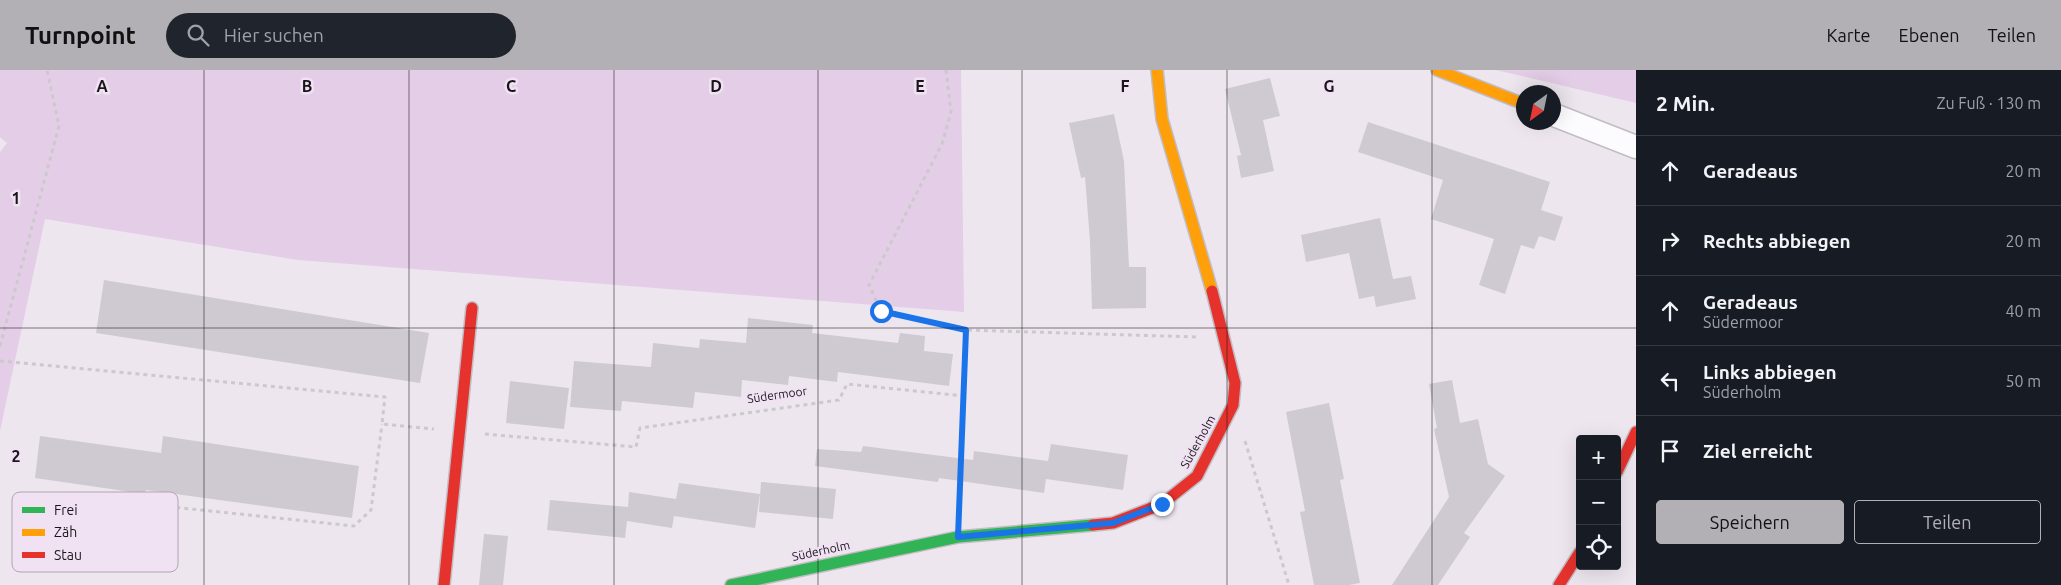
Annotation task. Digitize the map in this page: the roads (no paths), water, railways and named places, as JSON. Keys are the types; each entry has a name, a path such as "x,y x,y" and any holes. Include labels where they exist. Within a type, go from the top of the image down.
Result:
{"street":[{"name":"Süderholm","path":"731,585 958,537 1113,523 1162,504 1196,476 1233,405 1235,383 1226,338 1162,119 1157,70"},
{"path":"1437,70 1516,101"},
{"path":"1561,118 1636,148"},
{"path":"444,585 472,308"},
{"path":"1621,464 1636,432"},
{"path":"1559,585 1576,558"}]}
